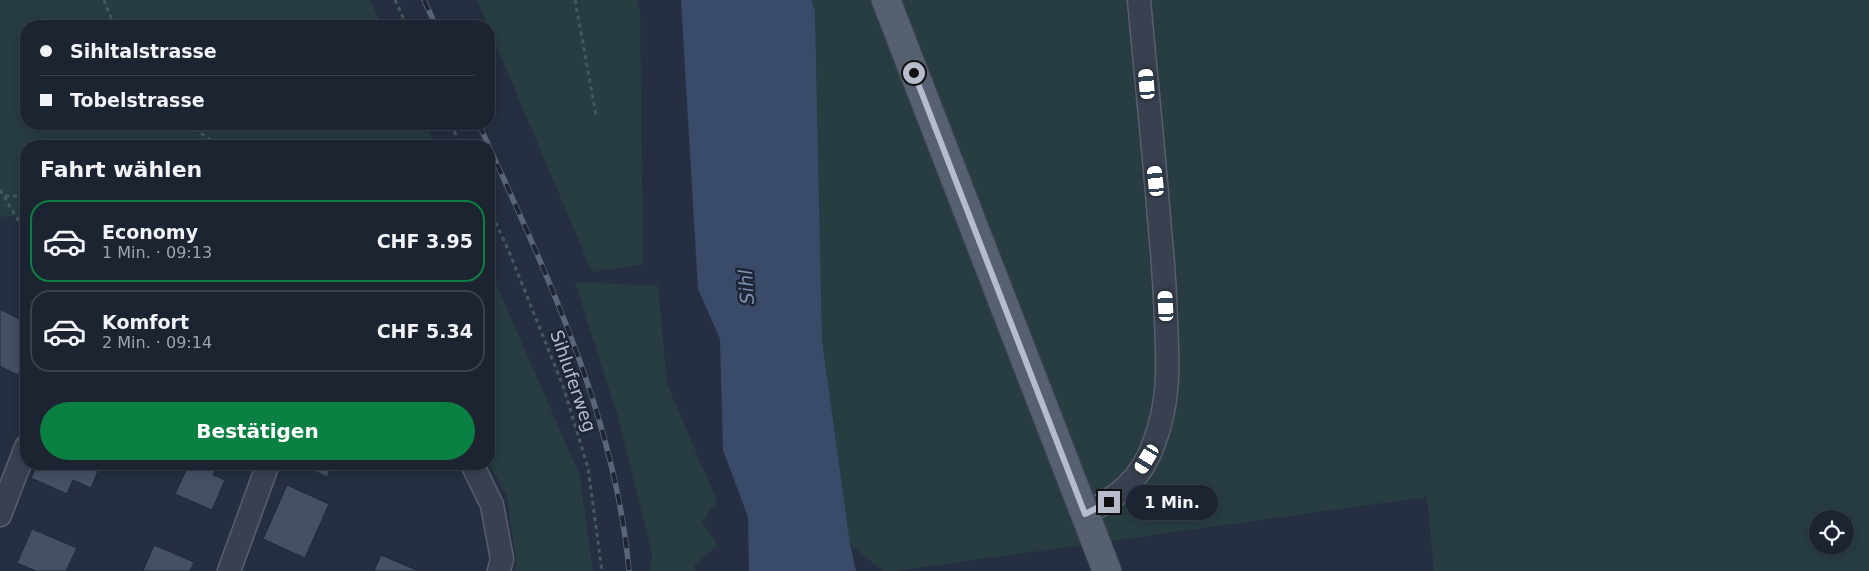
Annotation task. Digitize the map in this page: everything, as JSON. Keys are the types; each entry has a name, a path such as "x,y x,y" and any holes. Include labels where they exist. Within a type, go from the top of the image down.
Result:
{"main road":[{"path":"886,0 1107,571"}],"street":[{"path":"1085,514 1109,502 1123,491 1133,481 1147,459 1164,409 1168,374 1164,272 1139,0"},
{"path":"0,515 20,463"},
{"path":"229,571 266,470"},
{"path":"475,470 492,505 502,559 499,571"}],"path":[{"path":"104,0 112,20"},
{"path":"395,0 404,20"},
{"path":"575,0 596,115"},
{"path":"196,130 211,140"},
{"path":"0,190 20,223"},
{"path":"4,196 20,196"},
{"name":"Sihluferweg","path":"495,221 563,386 588,468 602,571"}],"green space":[{"path":"0,0 370,0 379,20 20,20 20,130 428,130 432,140 20,140 20,215 0,217"},
{"path":"477,0 637,0 640,9 643,264 592,272 495,43 495,20 485,20"},
{"path":"811,0 1869,0 1869,571 1434,571 1427,497 895,571 883,571 850,544 822,340 815,11"},
{"path":"495,282 580,476 593,571 515,571 516,561 507,496 493,470 495,470"},
{"path":"575,282 658,286 667,384 717,501 702,522 718,545 694,565 696,571 650,571 652,553 618,417"}],"water":[{"name":"Sihl","path":"681,0 811,0 815,11 822,340 850,544 856,571 749,571 748,517 723,450 720,339 698,289"}],"building":[{"path":"0,309 20,320 20,371 18,375 0,366"},
{"path":"35,470 98,470 91,488 73,480 67,494 31,478"},
{"path":"186,470 215,470 213,475 225,480 212,510 175,494"},
{"path":"312,470 330,470 327,477"},
{"path":"287,485 329,504 305,558 263,539"},
{"path":"32,529 77,548 66,571 36,571 17,563"},
{"path":"154,545 194,562 190,571 143,571"},
{"path":"381,555 419,571 374,571"}],"railway":[{"path":"424,0 433,20"},
{"path":"482,130 486,140"},
{"path":"495,160 551,287 573,342 592,398 609,455 621,512 629,571"}],"route":[{"path":"914,73 1085,514 1109,502"}]}
